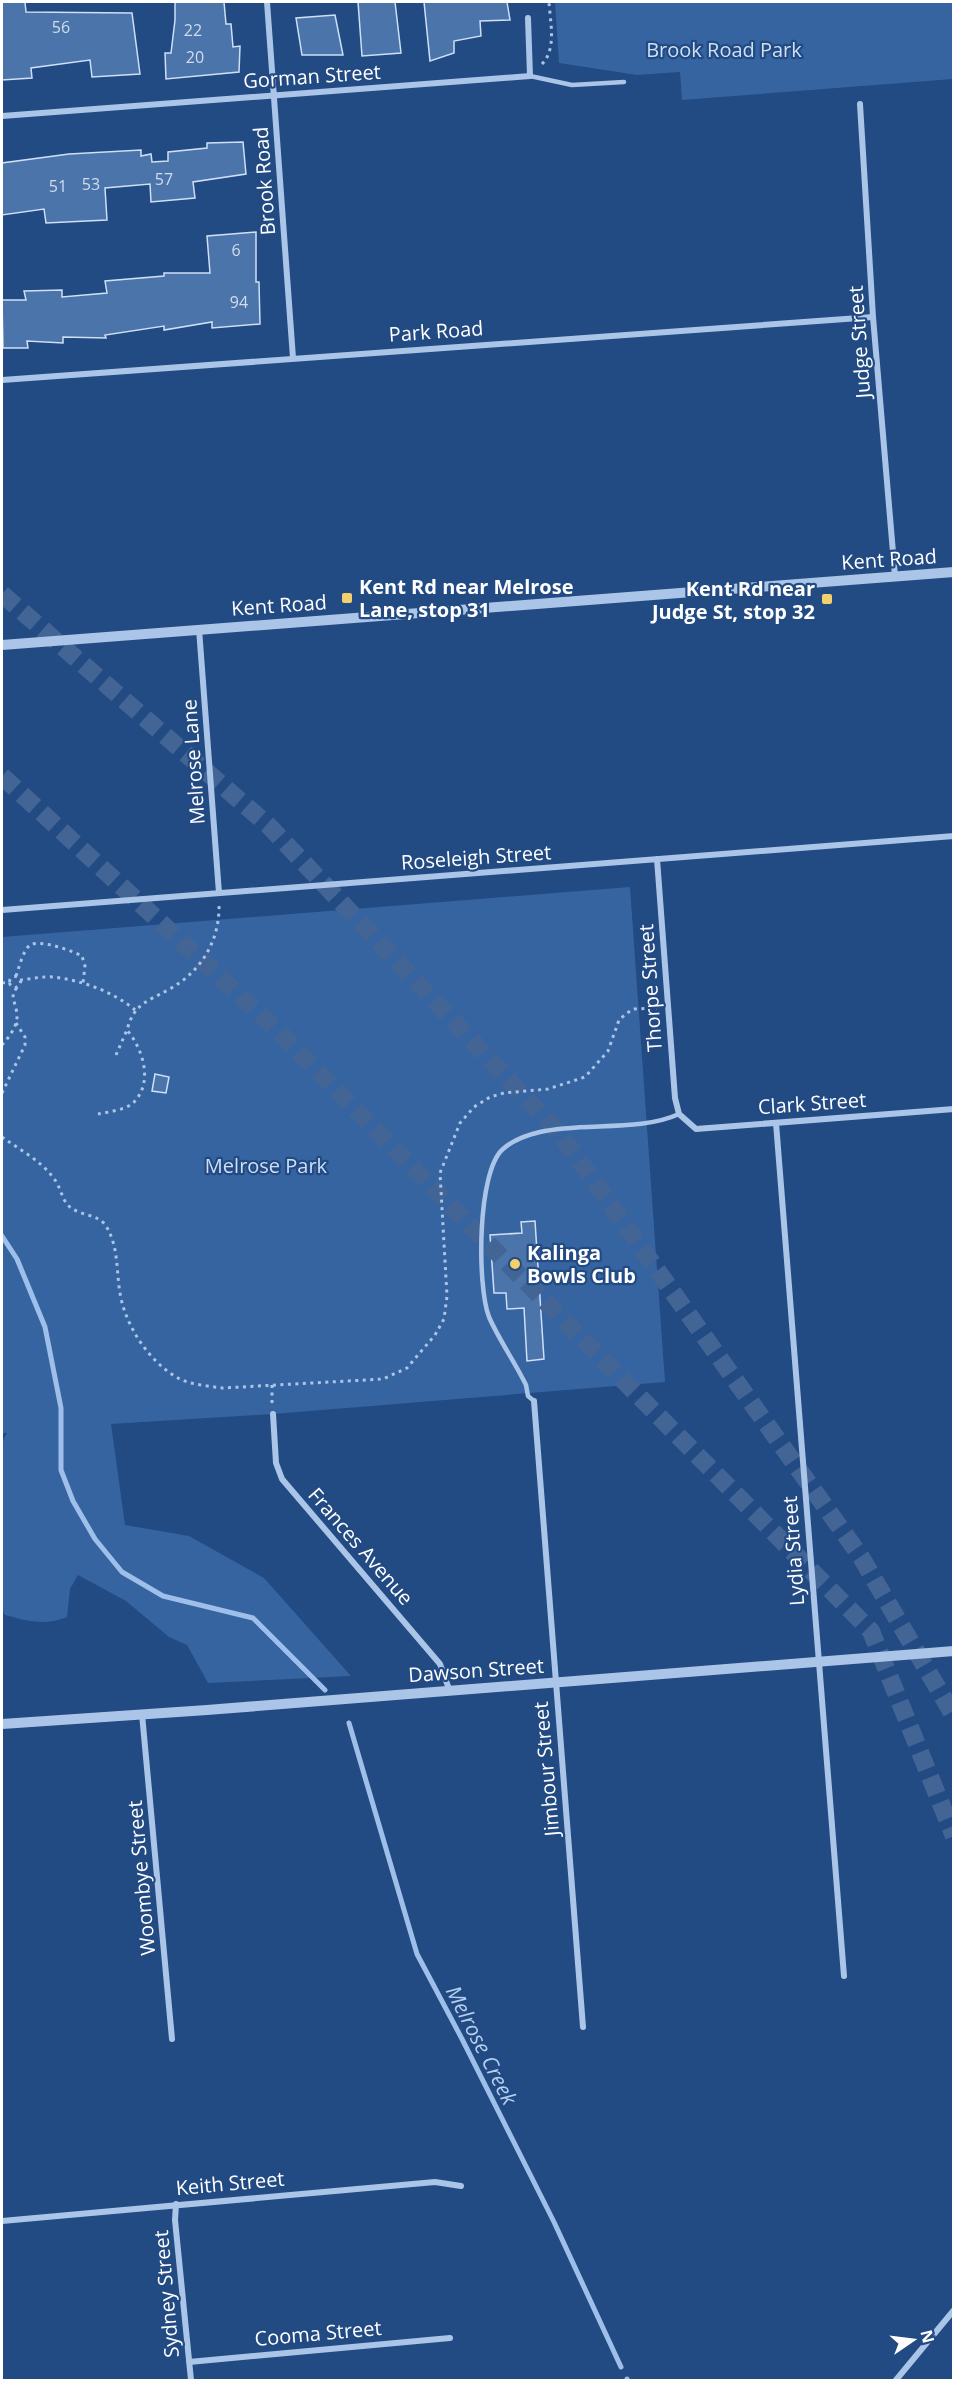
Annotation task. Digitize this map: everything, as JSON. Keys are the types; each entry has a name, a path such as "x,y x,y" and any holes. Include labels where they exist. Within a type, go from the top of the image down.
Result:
{"street":[{"name":"Brook Road","path":"267,2 293,358"},
{"path":"528,18 530,76"},
{"name":"Gorman Street","path":"2,116 530,76"},
{"name":"Judge Street","path":"860,105 873,317 895,576"},
{"name":"Park Road","path":"2,380 873,317"},
{"name":"Kent Road","path":"2,645 954,572"},
{"name":"Melrose Lane","path":"200,629 219,893"},
{"name":"Roseleigh Street","path":"2,910 954,836"},
{"name":"Thorpe Street","path":"657,859 675,1098 679,1114"},
{"name":"Clark Street","path":"679,1114 696,1129 954,1109"},
{"name":"Lydia Street","path":"776,1123 844,1976"},
{"name":"Jimbour Street","path":"534,1401 583,2027"},
{"name":"Frances Avenue","path":"273,1414 276,1462 282,1479 440,1664 449,1689"},
{"name":"Dawson Street","path":"2,1724 954,1651"},
{"name":"Woombye Street","path":"142,1714 172,2039"},
{"name":"Keith Street","path":"2,2221 435,2182 461,2186"},
{"name":"Sydney Street","path":"176,2204 175,2220 191,2380"},
{"path":"896,2380 954,2310"},
{"name":"Cooma Street","path":"189,2362 450,2338"}],"lane":[{"name":"Gorman Street","path":"530,76 572,85 624,82"},
{"path":"534,1401 528,1396 526,1385 489,1316 483,1279 482,1209 491,1167 502,1149 532,1134 586,1126 664,1121 679,1114"}],"path":[{"path":"530,76 548,58 551,45 549,2"},
{"path":"116,1055 135,1010 147,1000 170,989 202,961 217,934 219,893"},
{"path":"10,982 11,978 16,976 27,949 31,944 40,943 82,956 85,966 82,983"},
{"path":"16,976 20,980"},
{"path":"20,980 52,977 82,983 122,999 135,1010"},
{"path":"2,1045 16,1023 17,1014 13,993 20,980"},
{"path":"2,983 10,982"},
{"path":"10,982 12,986 18,986"},
{"path":"2,1137 41,1164 61,1189 66,1204 102,1221 107,1226 117,1259 120,1293 128,1318 140,1341 157,1362 178,1378 203,1386 223,1388 383,1379 407,1368 435,1335 444,1319 447,1296 440,1173 460,1123 474,1107 490,1097 504,1093 548,1089 585,1077 608,1052 620,1020 627,1012 634,1009 668,1007"},
{"path":"2,1093 25,1045 25,1037 16,1023"},
{"path":"98,1114 114,1111 133,1103 142,1086 143,1059 138,1042 127,1030"},
{"path":"272,1385 273,1414"}],"green space":[{"name":"Brook Road Park","path":"555,2 953,2 953,79 682,100 680,72 637,75 559,63"},
{"name":"Melrose Park","path":"630,887 665,1382 273,1414 111,1424 125,1525 189,1536 264,1578 351,1676 208,1683 187,1645 169,1637 126,1601 78,1575 70,1589 67,1617 44,1622 28,1621 5,1615 2,1609 2,1442 7,1433 2,1433 2,937"}],"building":[{"path":"2,2 25,2 26,12 132,13 140,74 92,77 90,60 31,68 32,78 2,80"},
{"path":"175,2 224,2 226,24 231,24 233,47 240,46 239,72 166,79 165,53 171,53"},
{"path":"358,2 395,2 401,53 362,56"},
{"path":"424,2 507,2 510,20 480,21 481,36 454,41 454,53 430,61"},
{"path":"335,15 343,55 302,55 296,18"},
{"path":"243,142 246,174 193,182 195,198 151,202 150,184 105,188 107,220 46,223 44,209 2,215 2,163 69,154 141,150 141,156 151,154 152,162 168,161 168,152 207,148 207,143"},
{"path":"256,232 256,282 259,282 260,324 212,328 212,322 164,330 164,326 105,335 106,338 63,337 63,343 27,341 28,348 3,348 2,300 26,300 24,291 62,290 62,297 107,293 105,281 164,276 164,273 210,273 207,236"},
{"path":"155,1074 169,1077 166,1093 152,1091"},
{"name":"Kalinga Bowls Club","path":"535,1221 544,1359 527,1361 524,1308 507,1309 506,1293 494,1293 490,1235 522,1233 521,1222"}],"waterway":[{"name":"Melrose Creek","path":"2,1236 17,1259 45,1327 61,1408 61,1470 73,1501 95,1539 122,1572 163,1596 253,1618 325,1690"},
{"name":"Melrose Creek","path":"349,1723 417,1954 554,2222 621,2367"}],"tunnel":[{"path":"2,594 269,826 561,1135 861,1557 954,1716"},
{"path":"2,776 276,1029 871,1631 954,1836"}],"place":[{"name":"Kent Rd near Melrose Lane, stop 31","path":"347,598"},
{"name":"Kent Rd near Judge St, stop 32","path":"827,599"},
{"name":"Kalinga Bowls Club","path":"515,1264"}]}
